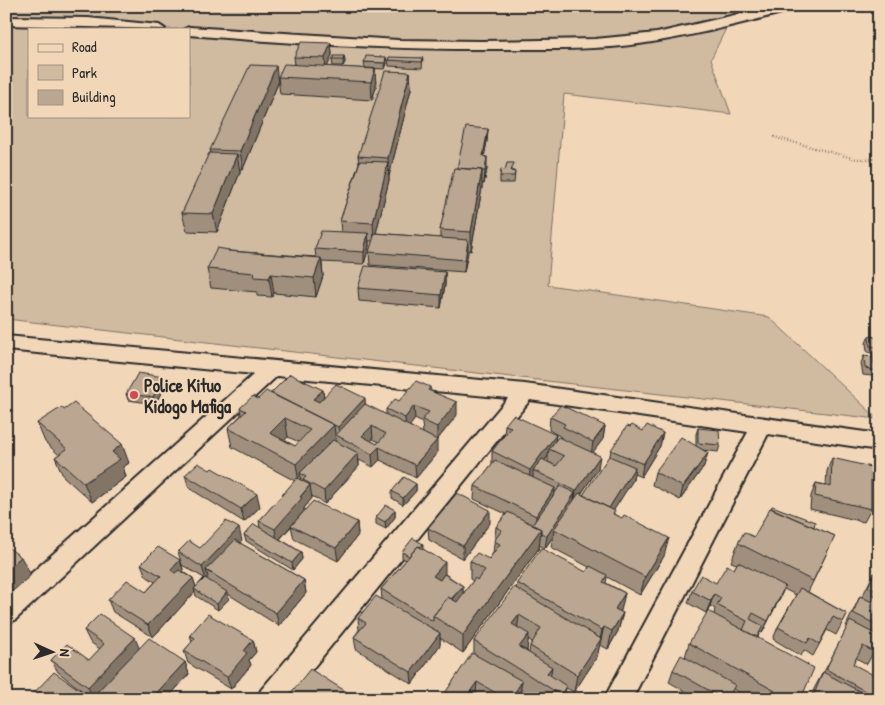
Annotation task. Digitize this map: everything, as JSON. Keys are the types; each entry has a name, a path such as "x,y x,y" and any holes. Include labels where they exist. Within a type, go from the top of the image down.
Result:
{"street":[{"path":"190,31 400,45 491,46 617,42 688,32 792,6"},
{"path":"6,21 88,22 149,28"},
{"path":"6,343 525,392 879,442"},
{"path":"6,612 272,369"},
{"path":"271,699 525,392"},
{"path":"618,699 762,426"}],"path":[{"path":"774,137 856,159 879,159"}],"green space":[{"path":"6,6 737,6 711,59 731,114 564,94 548,285 769,317 878,419 6,319"}],"building":[{"path":"301,42 331,43 325,58 294,57"},
{"path":"334,56 344,56 343,60 332,60"},
{"path":"366,56 386,57 385,63 364,62"},
{"path":"389,57 423,58 422,62 388,60"},
{"path":"284,64 375,69 371,82 278,77"},
{"path":"250,65 276,66 240,151 210,150"},
{"path":"385,71 410,72 388,158 358,156"},
{"path":"466,127 488,129 483,156 487,157 485,171 457,168"},
{"path":"209,153 237,154 213,214 182,213"},
{"path":"360,161 388,162 373,223 340,221"},
{"path":"507,163 514,163 511,171 515,172 514,176 500,176 501,169 505,170"},
{"path":"454,168 482,170 471,232 440,230"},
{"path":"321,231 368,233 364,252 315,249"},
{"path":"375,233 468,240 465,260 369,252"},
{"path":"217,248 228,251 321,258 314,278 271,274 269,278 254,277 255,273 207,269"},
{"path":"365,266 445,272 441,295 358,288"},
{"path":"869,336 879,338 879,347 870,346"},
{"path":"876,348 879,349 879,363"},
{"path":"864,356 873,357 875,370 865,368"},
{"path":"138,373 164,377 153,397 126,394"},
{"path":"290,374 323,390 313,399 319,402 336,384 365,398 338,427 271,393"},
{"path":"416,381 430,387 428,390 457,402 437,427 422,420 429,412 414,406 405,418 386,409 395,399 399,401"},
{"path":"266,391 334,425 296,464 228,428 246,411 240,408 253,396 258,399","holes":["285,418 310,430 295,446 270,433"]},
{"path":"74,403 122,444 112,452 120,459 84,483 55,457 67,449 37,423 62,407 64,410"},
{"path":"365,404 437,440 415,465 379,447 372,454 336,435","holes":["372,426 386,434 377,444 362,436"]},
{"path":"561,405 605,426 593,442 563,427 565,424 550,417"},
{"path":"513,415 556,435 530,470 492,451 511,427 505,425"},
{"path":"632,425 643,431 647,425 663,433 643,464 611,450 627,426 630,427"},
{"path":"698,428 719,430 720,445 698,443"},
{"path":"558,437 600,456 576,491 533,470 542,459 556,466 564,456 549,449"},
{"path":"681,437 708,453 683,487 655,472"},
{"path":"333,440 358,453 324,491 303,480 306,477 300,473"},
{"path":"609,456 635,467 609,508 583,495"},
{"path":"832,458 871,467 871,509 815,496 816,483 831,487"},
{"path":"495,460 555,488 536,516 475,486"},
{"path":"198,463 210,470 212,468 257,494 241,509 185,475"},
{"path":"404,477 416,484 403,498 392,491"},
{"path":"297,478 310,485 300,497 302,498 275,529 259,521"},
{"path":"560,486 575,493 547,536 541,533 541,529 532,525"},
{"path":"457,493 490,510 463,546 428,528"},
{"path":"579,493 615,511 613,514 622,518 624,515 669,538 645,577 554,529"},
{"path":"313,501 357,522 336,548 291,526"},
{"path":"386,505 395,510 385,522 376,517"},
{"path":"772,506 815,522 814,527 771,508"},
{"path":"770,508 835,536 813,581 738,543 744,532 754,537"},
{"path":"508,512 541,529 463,635 433,616 448,597 457,602 475,578 477,580 485,570 470,561 477,553 489,559 500,544 494,541 502,530 496,527"},
{"path":"226,521 239,528 202,567 178,552 189,541 200,548"},
{"path":"254,524 301,552 292,563 244,535"},
{"path":"413,538 423,544 420,547 418,546 409,556 402,552"},
{"path":"235,540 304,580 276,613 206,570"},
{"path":"6,546 21,557 6,570"},
{"path":"418,546 445,562 433,576 440,580 444,574 463,586 451,599 448,597 433,616 433,621 381,589"},
{"path":"158,547 180,560 171,570 175,573 179,570 193,578 148,625 108,600 127,580 146,592 161,576 141,564"},
{"path":"541,548 586,572 590,566 607,575 603,582 625,593 615,609 623,613 612,631 604,627 602,630 517,583"},
{"path":"738,562 785,586 768,621 753,613 750,619 763,626 757,637 743,630 747,621 717,605 721,598 714,594 711,601 692,591 701,575 716,583 727,565 734,569"},
{"path":"874,573 879,575 879,626 853,613 860,596 872,602 876,591 868,587"},
{"path":"205,578 227,592 217,604 194,589"},
{"path":"514,587 601,639 577,675 530,646 541,628 519,615 512,624 529,634 519,647 552,667 547,673 566,686 561,695 474,641"},
{"path":"800,588 847,614 843,622 833,617 819,644 810,638 807,643 778,627"},
{"path":"376,596 440,633 411,672 354,637 366,623 358,618"},
{"path":"708,611 814,668 801,699 772,699 775,691 689,643"},
{"path":"100,614 135,638 88,687 51,660 67,644 89,660 104,644 84,630"},
{"path":"208,614 253,640 244,651 247,653 227,677 184,651 195,638 190,635"},
{"path":"850,621 879,636 879,642 874,652 863,646 853,664 879,678 879,699 826,669"},
{"path":"149,638 185,662 151,699 104,699 96,693"},
{"path":"472,653 522,681 511,699 506,699 477,682 469,693 479,699 441,699"},
{"path":"681,655 735,685 728,699 724,699 673,670"},
{"path":"310,669 358,699 286,699"},
{"path":"54,672 83,692 77,699 28,699"},
{"path":"823,672 874,699 812,699"}],"place":[{"name":"Police Kituo Kidogo Mafiga","path":"134,395"}]}
